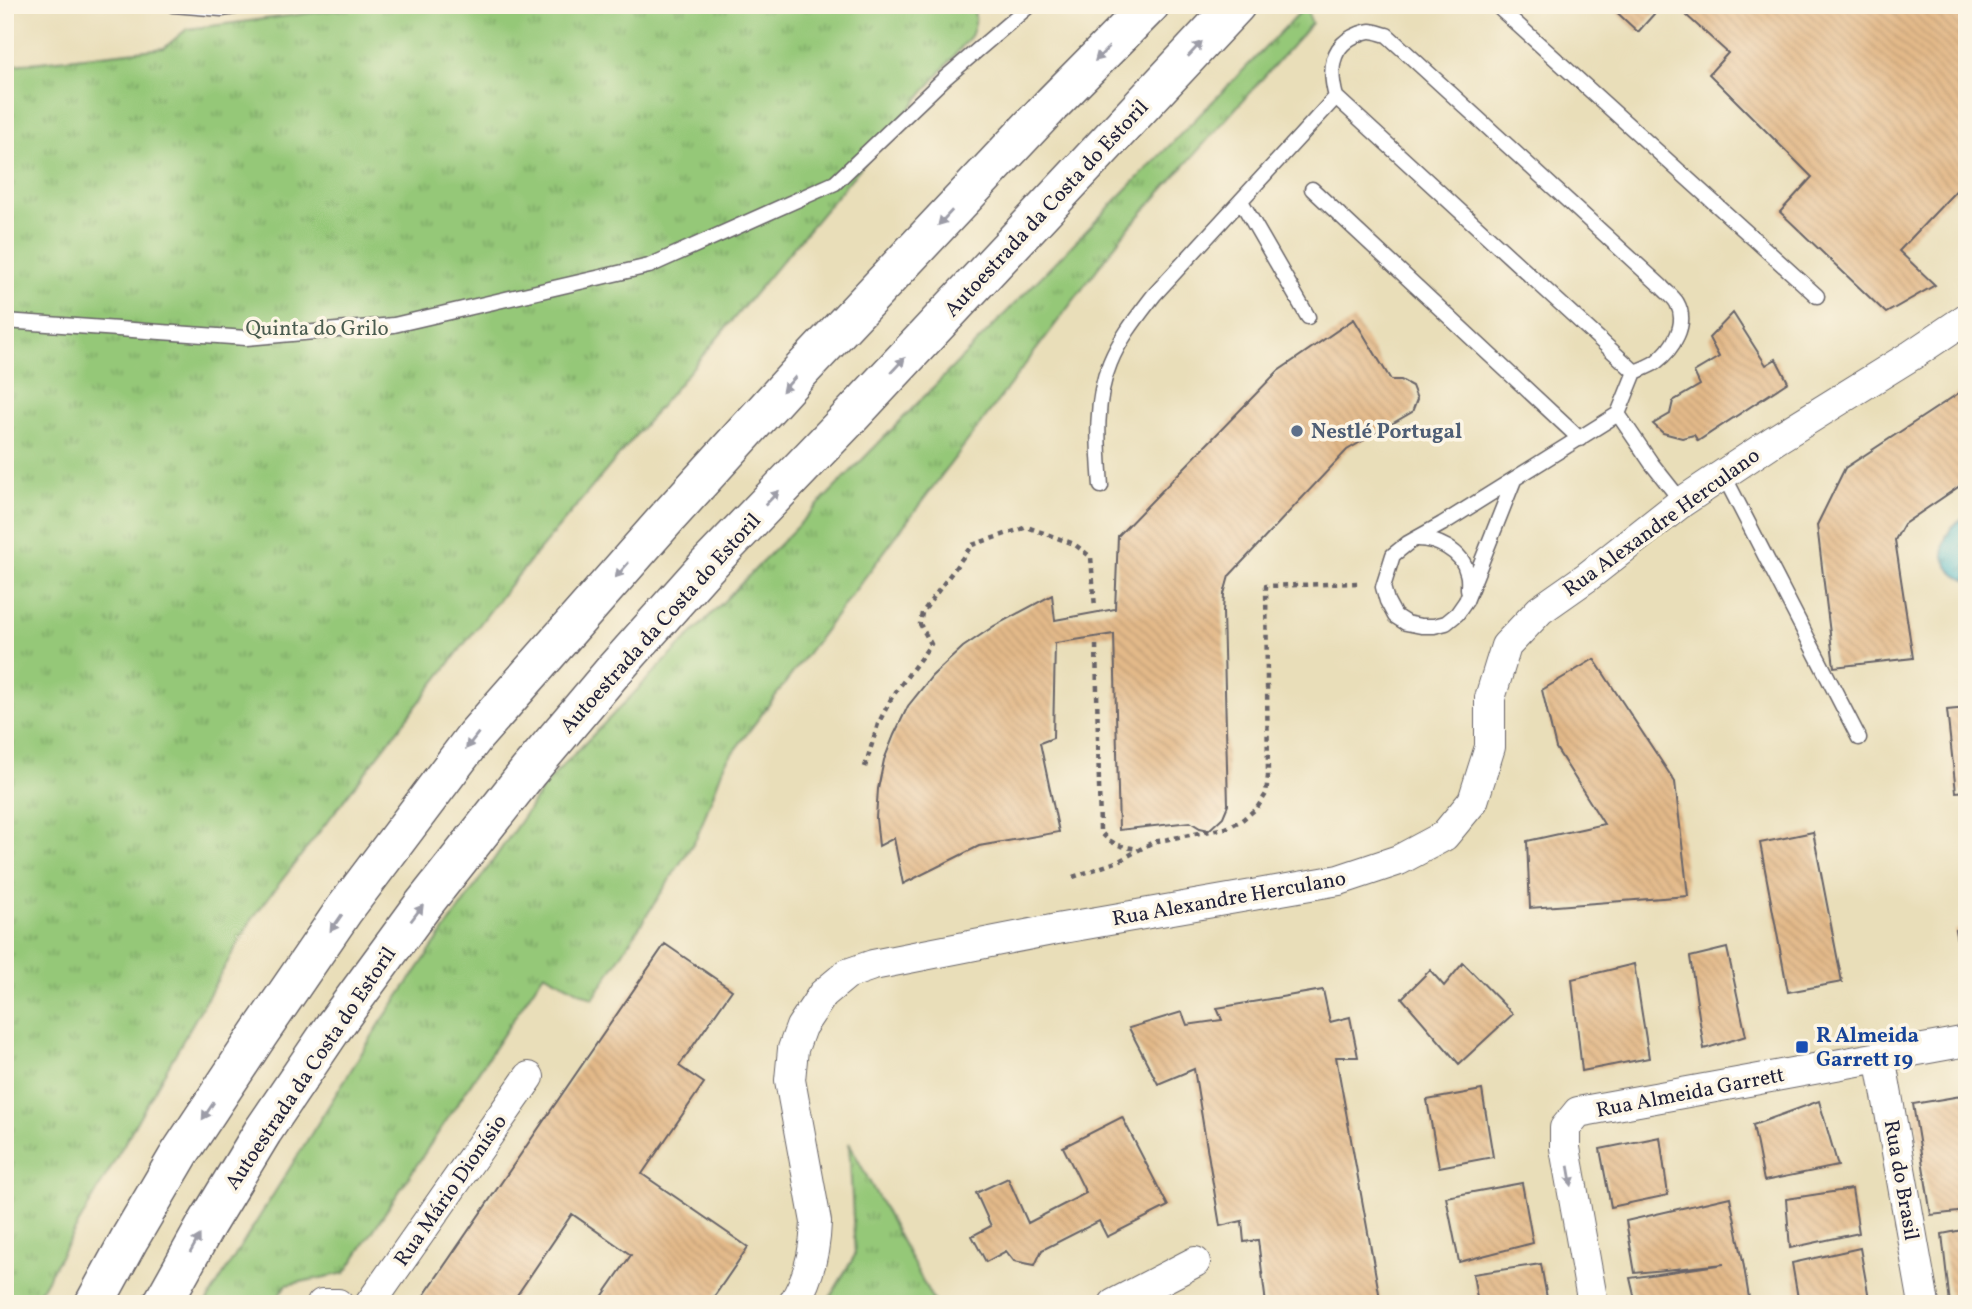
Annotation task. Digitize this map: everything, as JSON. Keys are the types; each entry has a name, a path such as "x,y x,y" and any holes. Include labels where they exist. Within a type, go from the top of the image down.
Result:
{"highway":[{"path":"94,1304 180,1153 252,1045 344,910 475,736 798,374 1052,104 1150,5"},
{"name":"Autoestrada da Costa do Estoril","path":"162,1304 263,1131 332,1029 423,905 528,772 705,568 1236,5"}],"street":[{"name":"Rua Alexandre Herculano","path":"793,1304 806,1280 816,1239 816,1222 790,1080 793,1049 801,1027 823,994 846,974 873,965 1057,929 1339,880 1399,860 1444,836 1473,801 1490,747 1490,698 1506,646 1540,610 1587,577 1682,502 1967,318"},
{"path":"1912,355 1967,336"},
{"name":"Rua Almeida Garrett","path":"1593,1304 1564,1149 1565,1128 1578,1112 1967,1041"},
{"name":"Rua do Brasil","path":"1880,1056 1924,1304"},
{"name":"Rua Mário Dionísio","path":"370,1304 529,1077"},
{"path":"1114,1304 1195,1262"},
{"path":"322,1304 338,1304"}],"lane":[{"path":"173,5 222,9 247,5"},
{"path":"5,321 246,338 394,325 649,266 835,183 945,78 1030,5"},
{"path":"1496,5 1817,296"},
{"path":"1514,480 1468,594 1457,614 1446,623 1421,626 1406,623 1395,616 1383,587 1393,555 1618,414 1635,372 1655,363 1669,350 1678,333 1681,318 1678,303 1387,35 1368,31 1348,38 1339,49 1332,65 1331,78 1336,97 1635,372"},
{"path":"1101,486 1098,446 1103,383 1110,362 1138,315 1336,97"},
{"path":"1312,189 1580,439"},
{"path":"1241,201 1308,317"},
{"path":"1618,414 1682,502"},
{"path":"1723,474 1859,738"},
{"path":"1415,539 1429,538 1458,555 1467,570 1468,594"}],"path":[{"path":"865,767 878,724 887,706 931,644 919,624 922,613 972,545 1027,527 1074,544 1091,557 1095,608"},
{"path":"1073,877 1119,861 1153,842 1226,828 1257,808 1266,794 1268,776 1266,586 1358,583"},
{"path":"1096,645 1100,831 1107,840 1116,845 1140,849"}],"green space":[{"name":"Quinta do Grilo","path":"373,5 972,5 975,20 971,36 510,585 252,919 33,1304 5,1304 5,66 164,48 187,29"},
{"path":"1305,7 1312,23 1125,232 725,763 697,837 593,999 544,973 345,1273 286,1285 273,1304 205,1304 381,1022 548,781"},
{"path":"849,1143 935,1304 826,1304 855,1255"}],"water":[{"path":"1967,516 1967,581 1949,567 1943,549 1950,531"}],"building":[{"path":"1609,5 1662,5 1638,32"},
{"path":"1675,5 1967,5 1967,179 1899,251 1935,285 1886,313 1780,212 1812,177 1709,74 1728,53"},
{"path":"1733,313 1766,365 1776,359 1788,382 1698,441 1694,435 1682,438 1663,433 1653,424 1670,414 1673,401 1700,385 1694,372 1719,357 1709,338"},
{"path":"1354,319 1391,380 1401,380 1412,386 1417,399 1412,412 1347,450 1229,576 1223,612 1228,805 1223,817 1209,830 1190,822 1119,830 1114,634 1055,643 1053,738 1040,743 1059,832 979,846 903,884 894,838 879,846 876,818 884,760 908,706 932,676 963,647 994,626 1052,595 1055,620 1115,609 1118,536 1278,371"},
{"path":"1965,389 1967,481 1904,524 1895,540 1913,658 1834,667 1817,525 1845,468"},
{"path":"1594,659 1675,782 1688,896 1530,908 1527,841 1604,824 1556,748 1542,690"},
{"path":"1967,708 1967,791 1956,792 1947,710"},
{"path":"1813,832 1842,982 1788,992 1760,843"},
{"path":"1967,929 1967,982 1965,982 1955,930"},
{"path":"665,944 732,990 679,1066 704,1083 642,1174 748,1247 709,1304 597,1304 631,1255 572,1214 511,1304 418,1304"},
{"path":"1727,948 1746,1036 1704,1049 1690,957"},
{"path":"1463,963 1513,1014 1459,1064 1402,998 1430,970 1444,986"},
{"path":"1634,964 1649,1058 1582,1071 1572,979"},
{"path":"1323,990 1330,1022 1350,1017 1358,1057 1336,1057 1381,1304 1266,1304 1258,1240 1244,1242 1242,1221 1220,1226 1194,1069 1158,1084 1129,1028 1182,1012 1187,1025 1222,1020 1217,1008"},
{"path":"1482,1090 1493,1157 1439,1167 1427,1100"},
{"path":"1967,1095 1967,1211 1931,1215 1913,1104"},
{"path":"1819,1101 1838,1166 1764,1181 1753,1125"},
{"path":"1122,1117 1168,1206 1107,1237 1099,1221 1042,1250 1035,1265 1014,1261 1006,1251 986,1262 972,1236 991,1226 976,1193 1008,1178 1028,1223 1086,1193 1063,1147"},
{"path":"1660,1137 1668,1195 1611,1207 1600,1149"},
{"path":"1522,1183 1533,1243 1459,1262 1446,1197"},
{"path":"1852,1189 1859,1233 1790,1248 1786,1199"},
{"path":"1730,1197 1750,1304 1636,1304 1630,1278 1724,1264 1635,1273 1626,1221"},
{"path":"1967,1229 1967,1304 1950,1304 1942,1234"},
{"path":"1860,1248 1870,1304 1799,1304 1792,1263"},
{"path":"1541,1264 1548,1304 1478,1304 1473,1274"}],"place":[{"name":"Nestlé Portugal","path":"1297,431"},
{"name":"R Almeida Garrett 19","path":"1802,1047"}]}
